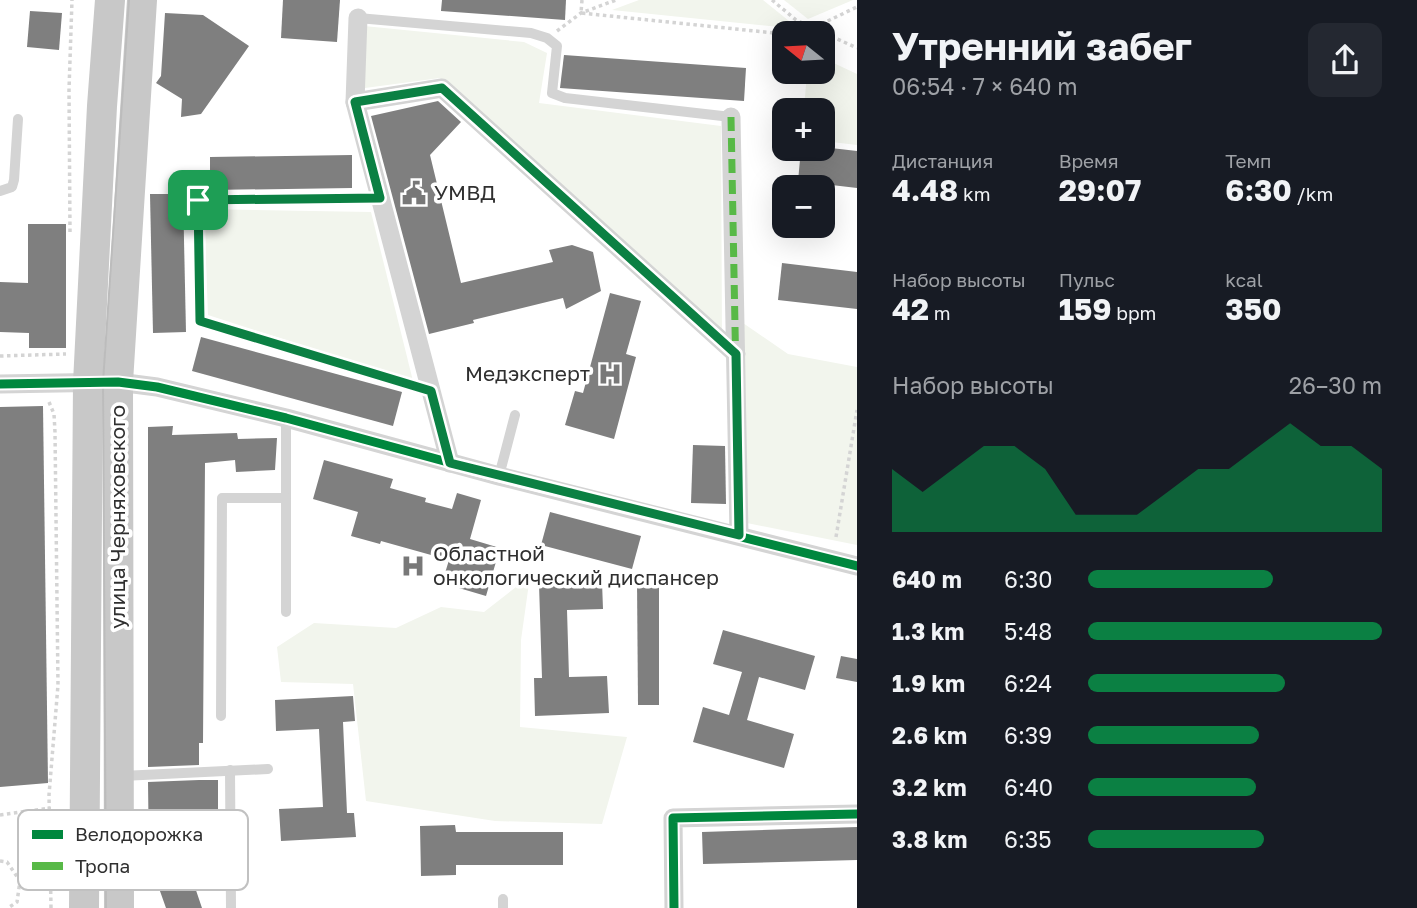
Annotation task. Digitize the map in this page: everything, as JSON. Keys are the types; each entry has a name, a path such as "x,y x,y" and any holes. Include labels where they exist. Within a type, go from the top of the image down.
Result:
{"main road":[{"name":"улица Черняховского","path":"85,810 88,383 110,0"},
{"name":"улица Черняховского","path":"118,810 118,382 142,0"},
{"name":"улица Черняховского","path":"84,890 84,908"},
{"name":"улица Черняховского","path":"119,890 119,908"}],"street":[{"path":"358,18 355,102 450,463"},
{"path":"355,102 442,88 736,354"},
{"path":"731,117 739,535"},
{"path":"0,384 118,382 157,387 857,566"},
{"path":"674,908 673,818 857,814"}],"lane":[{"path":"358,18 531,33 547,38 557,46 552,93 565,98 731,117"},
{"path":"0,191 12,187 14,180 18,119"},
{"path":"380,198 198,200 200,321 431,391"},
{"path":"499,476 515,415"},
{"path":"286,418 286,612"},
{"path":"221,716 222,498 286,498"},
{"path":"118,776 268,769"},
{"path":"230,770 230,810"},
{"path":"231,890 231,908"}],"path":[{"path":"71,238 69,90 72,0"},
{"path":"581,13 582,0"},
{"path":"547,38 581,13 616,0"},
{"path":"772,0 798,21"},
{"path":"828,21 857,7"},
{"path":"581,13 772,33"},
{"path":"835,38 857,48"},
{"path":"0,356 70,354"},
{"path":"36,810 50,808 58,685 55,432 51,404 45,398"},
{"path":"836,537 857,410"},
{"path":"0,815 18,812"},
{"path":"0,861 7,862 18,878"},
{"path":"8,908 17,902 19,890"},
{"path":"51,890 51,908"}],"shaded area":[{"path":"639,0 763,0 789,21 772,21 772,26 612,10"},
{"path":"784,0 853,0 808,19"},
{"path":"364,26 524,42 547,53 539,103 721,126 722,341 440,78 365,88"},
{"path":"835,64 857,74 857,145 835,142 835,98 805,98 806,84 835,84"},
{"path":"204,209 371,212 413,381 208,315"},
{"path":"743,323 788,354 857,367 857,545 747,523"},
{"path":"530,576 521,640 520,727 627,737 602,824 495,821 366,801 353,684 281,682 277,647 314,623 396,628 441,607 484,612"}],"building":[{"path":"283,0 340,0 337,42 281,38"},
{"path":"442,0 566,0 565,20 441,11"},
{"path":"30,11 62,13 59,50 27,47"},
{"path":"165,13 203,15 249,46 201,114 181,117 182,99 156,83 161,76"},
{"path":"564,55 746,68 744,101 560,88"},
{"name":"УМВД","path":"438,101 461,122 430,155 461,283 553,262 549,250 572,245 593,252 601,291 566,309 563,298 473,320 474,323 429,334 371,116"},
{"path":"835,148 857,151 857,188 835,185 835,175 799,175 800,161 835,161"},
{"path":"352,155 352,188 210,190 210,157"},
{"path":"150,194 183,194 186,332 153,333"},
{"path":"28,224 66,224 66,348 29,348 29,333 0,332 0,282 28,283"},
{"path":"782,263 857,272 857,309 778,300"},
{"name":"Медэксперт","path":"610,293 641,301 626,354 636,357 614,439 565,425 575,391 583,393"},
{"path":"201,337 402,392 393,426 192,371"},
{"path":"43,406 48,783 0,787 0,407"},
{"path":"173,426 172,435 237,433 238,439 277,438 275,470 236,472 235,460 205,463 203,743 199,743 199,765 148,767 148,427"},
{"path":"693,445 725,446 726,504 691,503"},
{"path":"324,460 393,479 390,488 452,509 457,493 481,500 470,539 500,548 486,596 442,583 449,560 381,541 380,544 351,536 358,512 313,499"},
{"path":"550,512 641,536 632,569 541,545"},
{"path":"637,581 659,581 659,705 638,705"},
{"path":"602,582 603,609 567,610 569,677 607,676 609,713 535,716 534,678 542,678 539,584"},
{"path":"723,630 815,656 805,690 759,677 747,720 794,734 784,768 693,742 703,707 729,715 742,672 713,664"},
{"path":"841,656 857,659 857,682 836,678"},
{"path":"353,696 355,721 343,722 347,813 354,813 356,837 281,841 279,809 323,807 319,729 276,731 275,700"},
{"path":"218,780 218,810 148,810 148,782"},
{"path":"455,825 456,832 563,832 563,865 456,865 456,875 421,876 420,826"},
{"path":"857,827 857,860 703,864 702,832"},
{"path":"160,890 196,890 202,908 166,908"}],"tram line":[{"path":"105,810 103,382 129,0"},
{"path":"106,890 106,908"}],"marked path":[{"path":"731,117 739,535"}],"cycle path":[{"path":"355,102 442,88 736,354"},
{"path":"0,384 118,382 157,387 857,566"},
{"path":"674,908 673,818 857,814"}],"place":[{"name":"УМВД","path":"414,193"},
{"name":"Медэксперт","path":"610,374"},
{"name":"Областной онкологический диспансер","path":"413,566"}],"route":[{"path":"442,88 736,354 739,535 450,463 431,391 200,321 198,200 380,198 355,102 442,88"}]}
